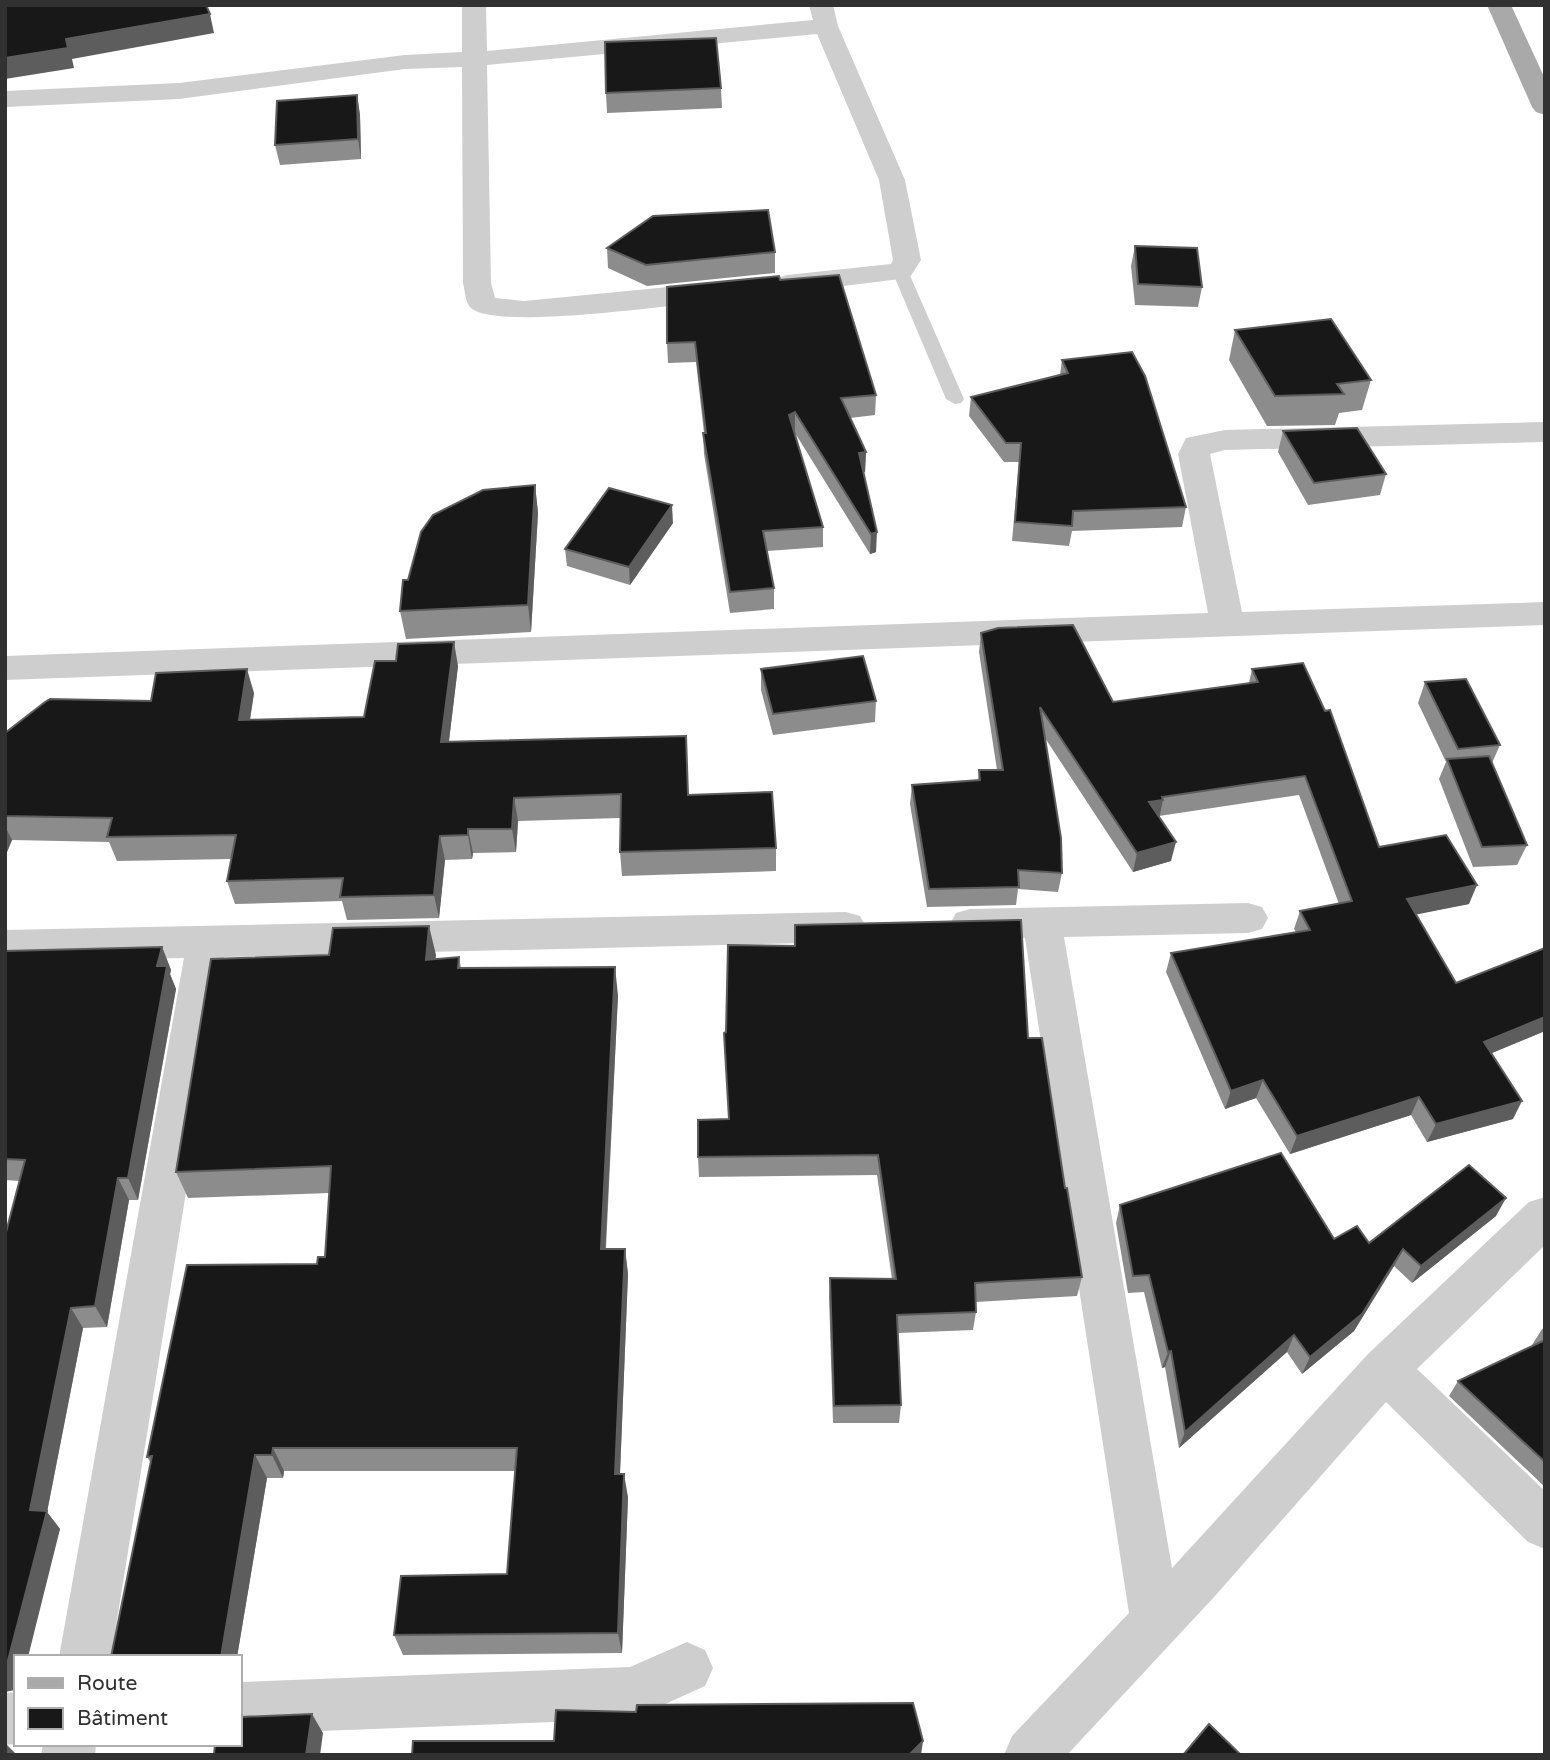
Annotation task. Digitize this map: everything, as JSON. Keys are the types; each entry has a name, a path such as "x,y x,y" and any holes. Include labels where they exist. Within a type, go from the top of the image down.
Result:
{"main road":[{"path":"1499,5 1545,107"}],"street":[{"path":"5,99 179,91 405,62 477,59 823,16 892,180 907,260 900,271 750,288 524,310 498,309 482,303 477,283 477,59 474,5"},
{"path":"1227,622 1194,454 1197,445 1225,440 1545,432"},
{"path":"5,668 1227,622 1545,613"},
{"path":"931,925 1248,918"},
{"path":"1042,922 1156,1622"},
{"path":"5,946 875,926"},
{"path":"85,1655 207,942"},
{"path":"1031,1755 1385,1370 1545,1216"},
{"path":"1385,1370 1545,1525"},
{"path":"242,1708 632,1693 687,1668"}],"lane":[{"path":"900,271 955,399"}],"building":[{"path":"5,5 206,5 210,14 66,39 68,48 5,58"},
{"path":"716,38 721,88 606,93 605,42"},
{"path":"357,95 358,139 275,145 277,101"},
{"path":"768,210 775,252 646,265 607,248 653,216"},
{"path":"1135,246 1197,248 1202,287 1138,284"},
{"path":"839,275 876,395 841,398 866,452 859,453 877,532 871,534 795,412 789,415 823,527 763,531 774,588 730,592 703,433 706,433 695,342 667,343 667,287 779,276 780,280"},
{"path":"1331,319 1371,380 1337,384 1344,394 1275,396 1235,330"},
{"path":"1132,352 1145,376 1186,507 1073,511 1072,526 1015,522 1021,443 1006,443 971,397 1068,373 1062,360"},
{"path":"1357,428 1386,474 1314,483 1283,431"},
{"path":"535,485 528,605 400,611 403,580 408,580 421,532 433,515 483,490"},
{"path":"609,488 672,505 629,567 565,549"},
{"path":"1073,625 1113,702 1258,682 1252,669 1303,663 1325,711 1330,710 1379,847 1446,835 1477,885 1407,899 1456,983 1545,948 1545,1017 1484,1042 1522,1101 1436,1124 1419,1097 1297,1136 1263,1080 1231,1091 1171,953 1310,930 1300,911 1352,901 1305,776 1162,797 1163,800 1149,802 1176,842 1137,853 1040,707 1061,838 1062,873 1018,870 1019,887 929,889 912,785 980,780 979,770 1003,770 981,633 998,628"},
{"path":"454,642 441,742 686,736 688,795 772,792 776,848 620,852 621,794 514,798 512,829 468,829 468,835 440,836 434,895 340,897 343,878 227,881 236,835 107,837 112,818 5,816 5,733 50,699 151,701 156,673 247,669 239,720 364,717 375,661 396,661 398,644"},
{"path":"863,656 876,701 773,714 761,669"},
{"path":"1466,679 1500,745 1458,749 1425,682"},
{"path":"1489,756 1527,845 1482,847 1447,759"},
{"path":"1021,920 1028,1038 1042,1038 1082,1277 975,1283 976,1312 897,1315 901,1405 834,1406 830,1278 896,1279 878,1155 698,1157 698,1120 729,1119 724,1033 728,945 795,946 795,925"},
{"path":"429,926 426,960 459,957 458,968 615,967 601,1249 625,1249 615,1474 624,1474 618,1633 394,1635 401,1576 507,1574 517,1448 273,1448 272,1455 255,1455 221,1655 111,1655 152,1456 147,1457 187,1265 317,1264 318,1257 325,1257 331,1166 176,1172 211,959 329,955 333,928"},
{"path":"162,947 157,966 167,966 128,1178 118,1178 95,1306 71,1308 30,1510 47,1511 5,1672 5,1236 25,1160 5,1159 5,951"},
{"path":"1281,1153 1334,1239 1357,1226 1369,1243 1469,1165 1506,1198 1421,1266 1403,1249 1362,1314 1310,1357 1294,1335 1185,1432 1171,1351 1168,1352 1149,1275 1133,1276 1120,1205"},
{"path":"1545,1340 1545,1462 1458,1381"},
{"path":"913,1703 923,1741 909,1755 412,1755 413,1741 554,1741 556,1710 636,1712 637,1705"},
{"path":"312,1714 306,1755 214,1755 215,1746 242,1746 242,1717"},
{"path":"1209,1724 1241,1755 1183,1755"}]}
